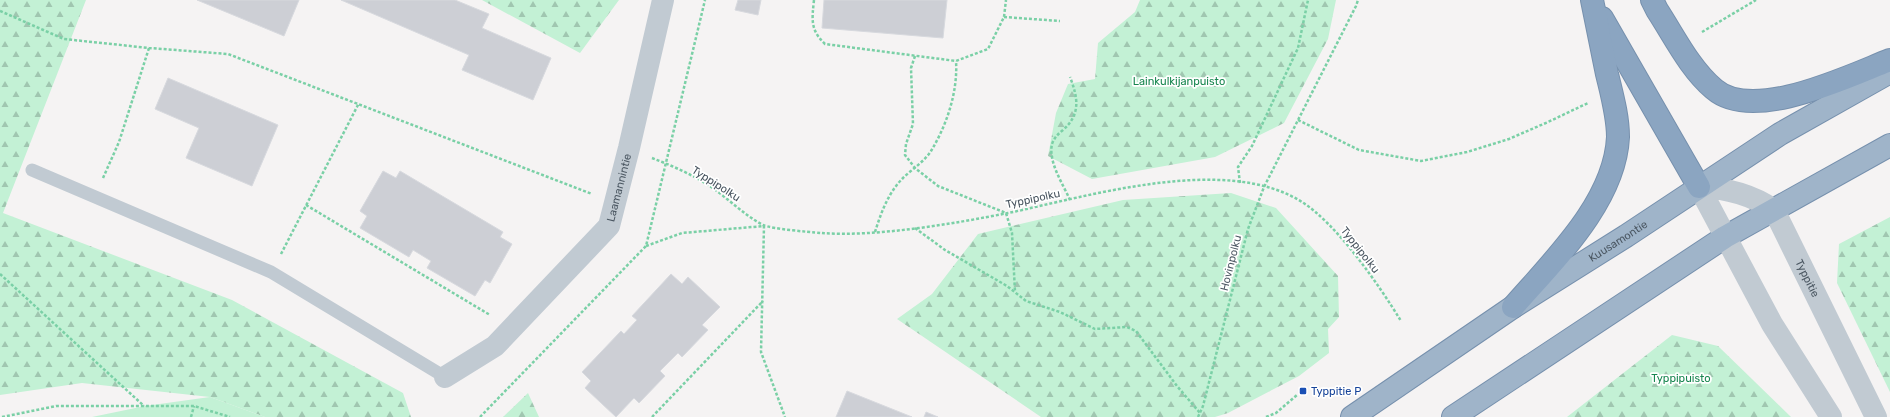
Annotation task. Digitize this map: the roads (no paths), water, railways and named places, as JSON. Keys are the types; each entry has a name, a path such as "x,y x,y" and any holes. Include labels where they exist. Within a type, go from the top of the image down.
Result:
{"highway":[{"path":"1592,0 1699,187"},
{"path":"1513,307 1563,250 1582,225 1612,172 1618,137 1615,106 1592,0"},
{"path":"1652,0 1693,66 1714,90 1730,99 1756,101 1784,97 1821,87 1890,60"},
{"name":"Kuusamontie","path":"1352,417 1513,307 1626,236 1780,134 1890,72"},
{"path":"1453,417 1725,238 1890,145"}],"street":[{"name":"Laamannintie","path":"445,377 495,346 609,226 629,148 663,0"},
{"path":"1774,210 1761,201 1744,194 1722,188 1699,187 1772,324 1832,417"},
{"name":"Typpitie","path":"1774,210 1876,417"}],"lane":[{"path":"32,170 96,196 271,272 445,377"}],"place":[{"name":"Typpitie P","path":"1303,391"}],"park label":[{"name":"Lainkulkijanpuisto","path":"1179,81"},
{"name":"Typpipuisto","path":"1681,378"}]}
